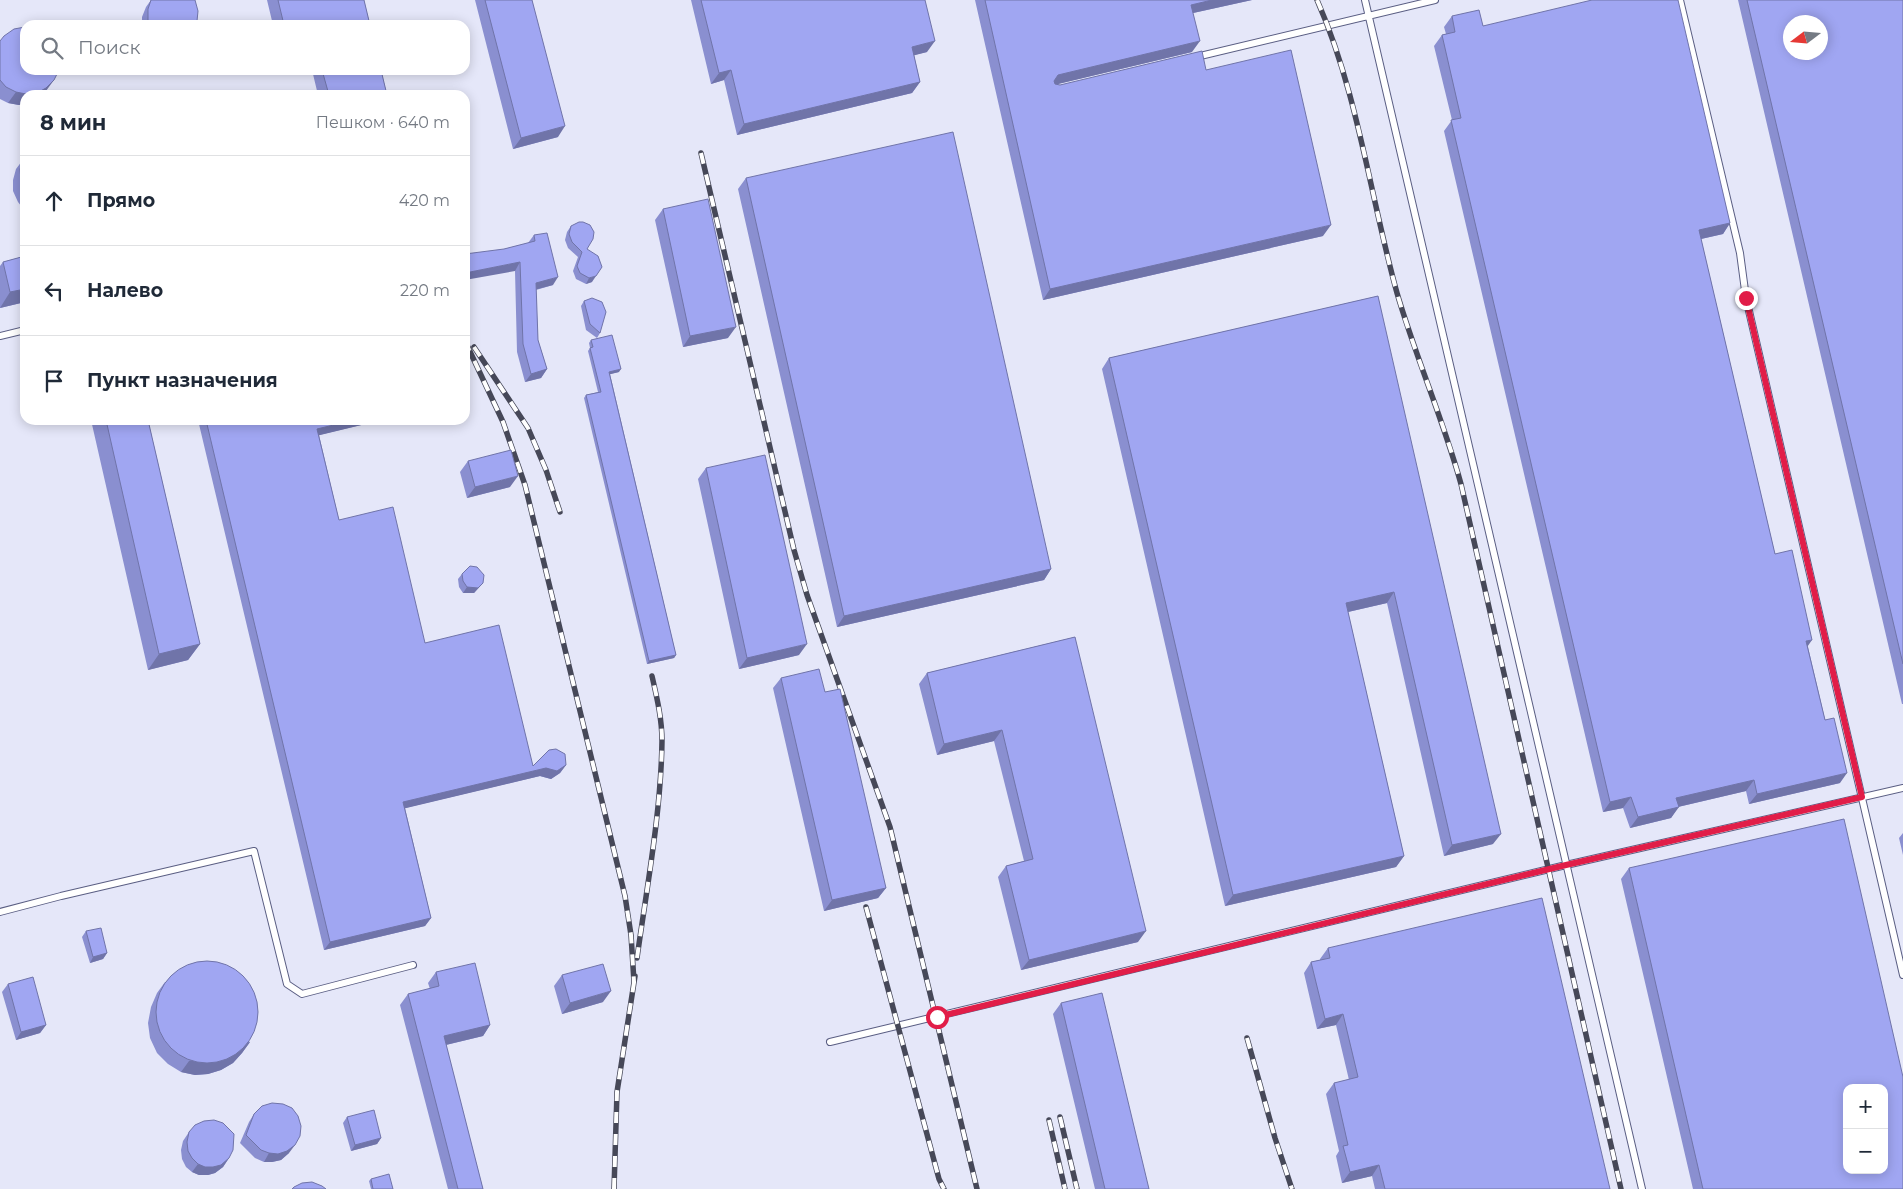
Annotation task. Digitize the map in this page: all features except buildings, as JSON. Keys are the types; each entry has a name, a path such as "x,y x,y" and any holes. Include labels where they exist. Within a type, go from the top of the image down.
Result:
{"lane":[{"path":"1365,0 1642,1189"},
{"path":"1185,59 1435,0"},
{"path":"1680,0 1740,253 1746,298 1903,976"},
{"path":"0,336 20,331"},
{"path":"830,1042 1566,865 1903,788"},
{"path":"0,912 61,896 254,852 287,984 302,994 413,965"}],"railway":[{"path":"1317,0 1343,71 1397,293 1461,484 1621,1189"},
{"path":"701,153 794,550 807,595 890,827 977,1189"},
{"path":"474,347 528,428 546,470 560,512"},
{"path":"470,352 503,422 525,485 625,896 631,935 634,982"},
{"path":"637,958 653,850 661,768 661,725 652,676"},
{"path":"866,907 939,1179 944,1189"},
{"path":"614,1189 617,1092 635,976"},
{"path":"1247,1038 1275,1138 1292,1189"},
{"path":"1060,1117 1077,1189"},
{"path":"1049,1120 1065,1189"}],"route":[{"path":"937,1017 1566,865 1862,797 1746,298"}]}
